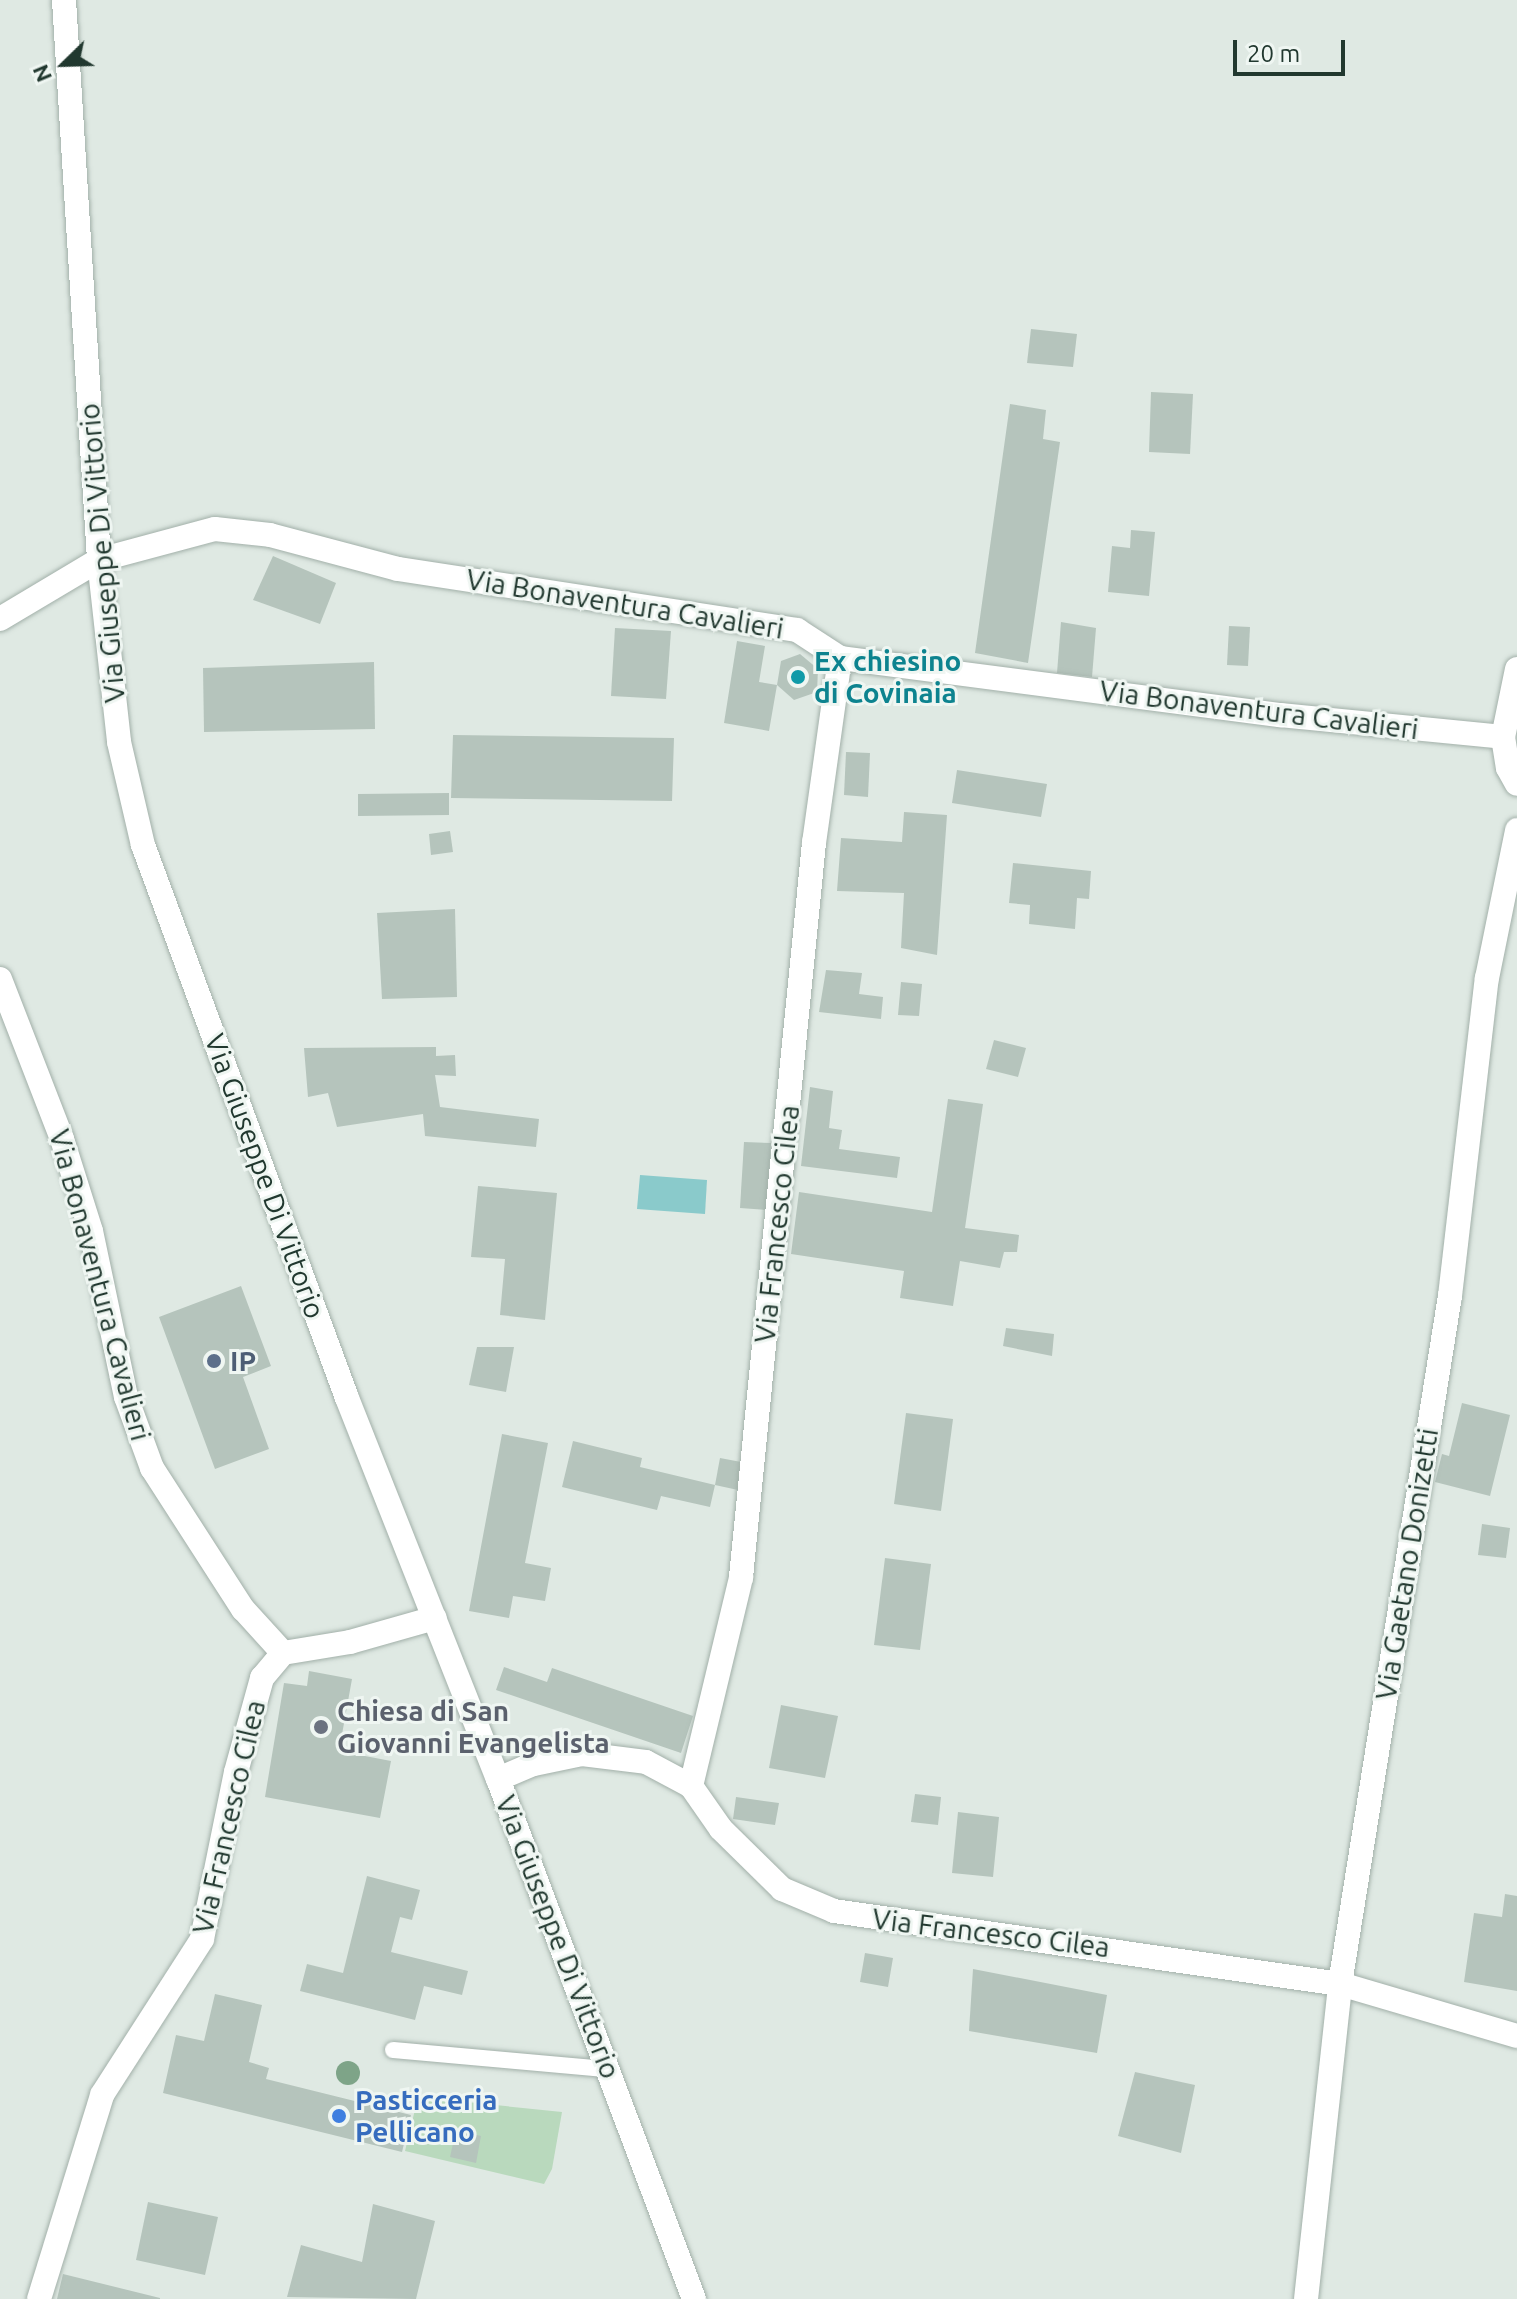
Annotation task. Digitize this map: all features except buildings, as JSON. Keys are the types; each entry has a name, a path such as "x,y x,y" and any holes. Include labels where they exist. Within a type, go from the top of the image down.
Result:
{"street":[{"name":"Via Giuseppe Di Vittorio","path":"64,0 99,560 119,742 143,845 341,1383 498,1779 694,2299"},
{"name":"Via Bonaventura Cavalieri","path":"0,619 99,560 215,529 270,535 398,569 797,630 840,658 1280,715 1503,737"},
{"name":"Via Francesco Cilea","path":"691,1786 741,1577 814,843 840,658"},
{"path":"1513,776 1503,737 1517,669"},
{"name":"Via Gaetano Donizetti","path":"1306,2299 1340,1984 1450,1296 1487,978 1517,830"},
{"name":"Via Bonaventura Cavalieri","path":"0,979 70,1165 91,1231 126,1397 152,1468 243,1609 283,1653"},
{"path":"283,1653 350,1642 435,1618"},
{"name":"Via Francesco Cilea","path":"39,2299 102,2095 202,1939 258,1692 262,1678 283,1653"},
{"name":"Via Francesco Cilea","path":"498,1779 559,1757 599,1754 666,1769 691,1786 751,1863 782,1889 834,1911 1340,1984 1517,2036"}],"lane":[{"path":"393,2050 608,2069"}],"green space":[{"path":"418,2097 562,2112 552,2169 544,2184 405,2151"}],"water":[{"path":"640,1175 707,1180 705,1214 637,1209"}],"place":[{"name":"Ex chiesino di Covinaia","path":"798,677"},
{"name":"IP","path":"214,1361"},
{"name":"Chiesa di San Giovanni Evangelista","path":"321,1727"},
{"name":"Pasticceria Pellicano","path":"339,2116"}]}
